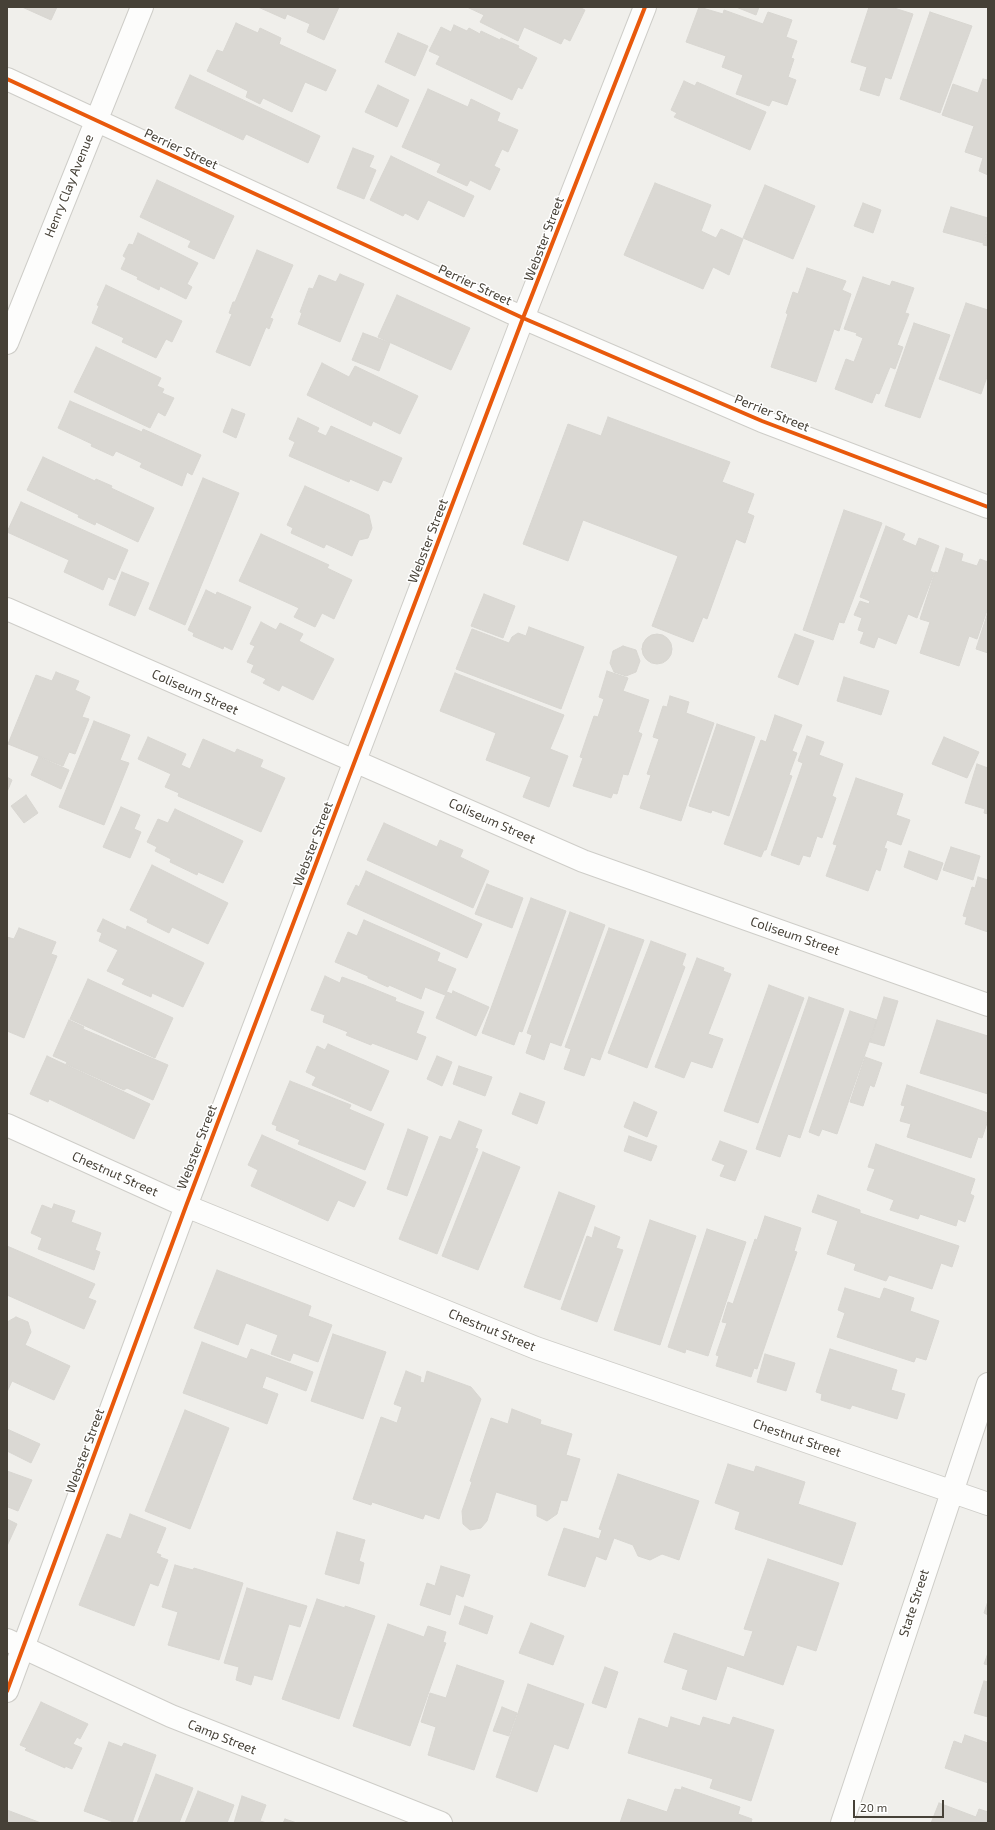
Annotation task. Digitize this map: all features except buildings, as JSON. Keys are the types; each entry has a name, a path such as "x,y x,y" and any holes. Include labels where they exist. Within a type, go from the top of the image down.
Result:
{"street":[{"name":"Henry Clay Avenue","path":"7,343 142,7"},
{"name":"Webster Street","path":"7,1691 16,1644 186,1206 523,318 645,7"},
{"name":"Perrier Street","path":"7,78 523,318 762,421 988,507"},
{"name":"Coliseum Street","path":"7,609 584,861 988,1005"},
{"name":"Chestnut Street","path":"7,1125 186,1206 536,1348 988,1504"},
{"name":"State Street","path":"842,1823 988,1384"},
{"name":"Camp Street","path":"16,1644 171,1716 441,1823"}],"cycle path":[{"path":"7,1691 186,1206 523,318 645,7"},
{"path":"7,79 523,318 762,421 988,507"}]}
